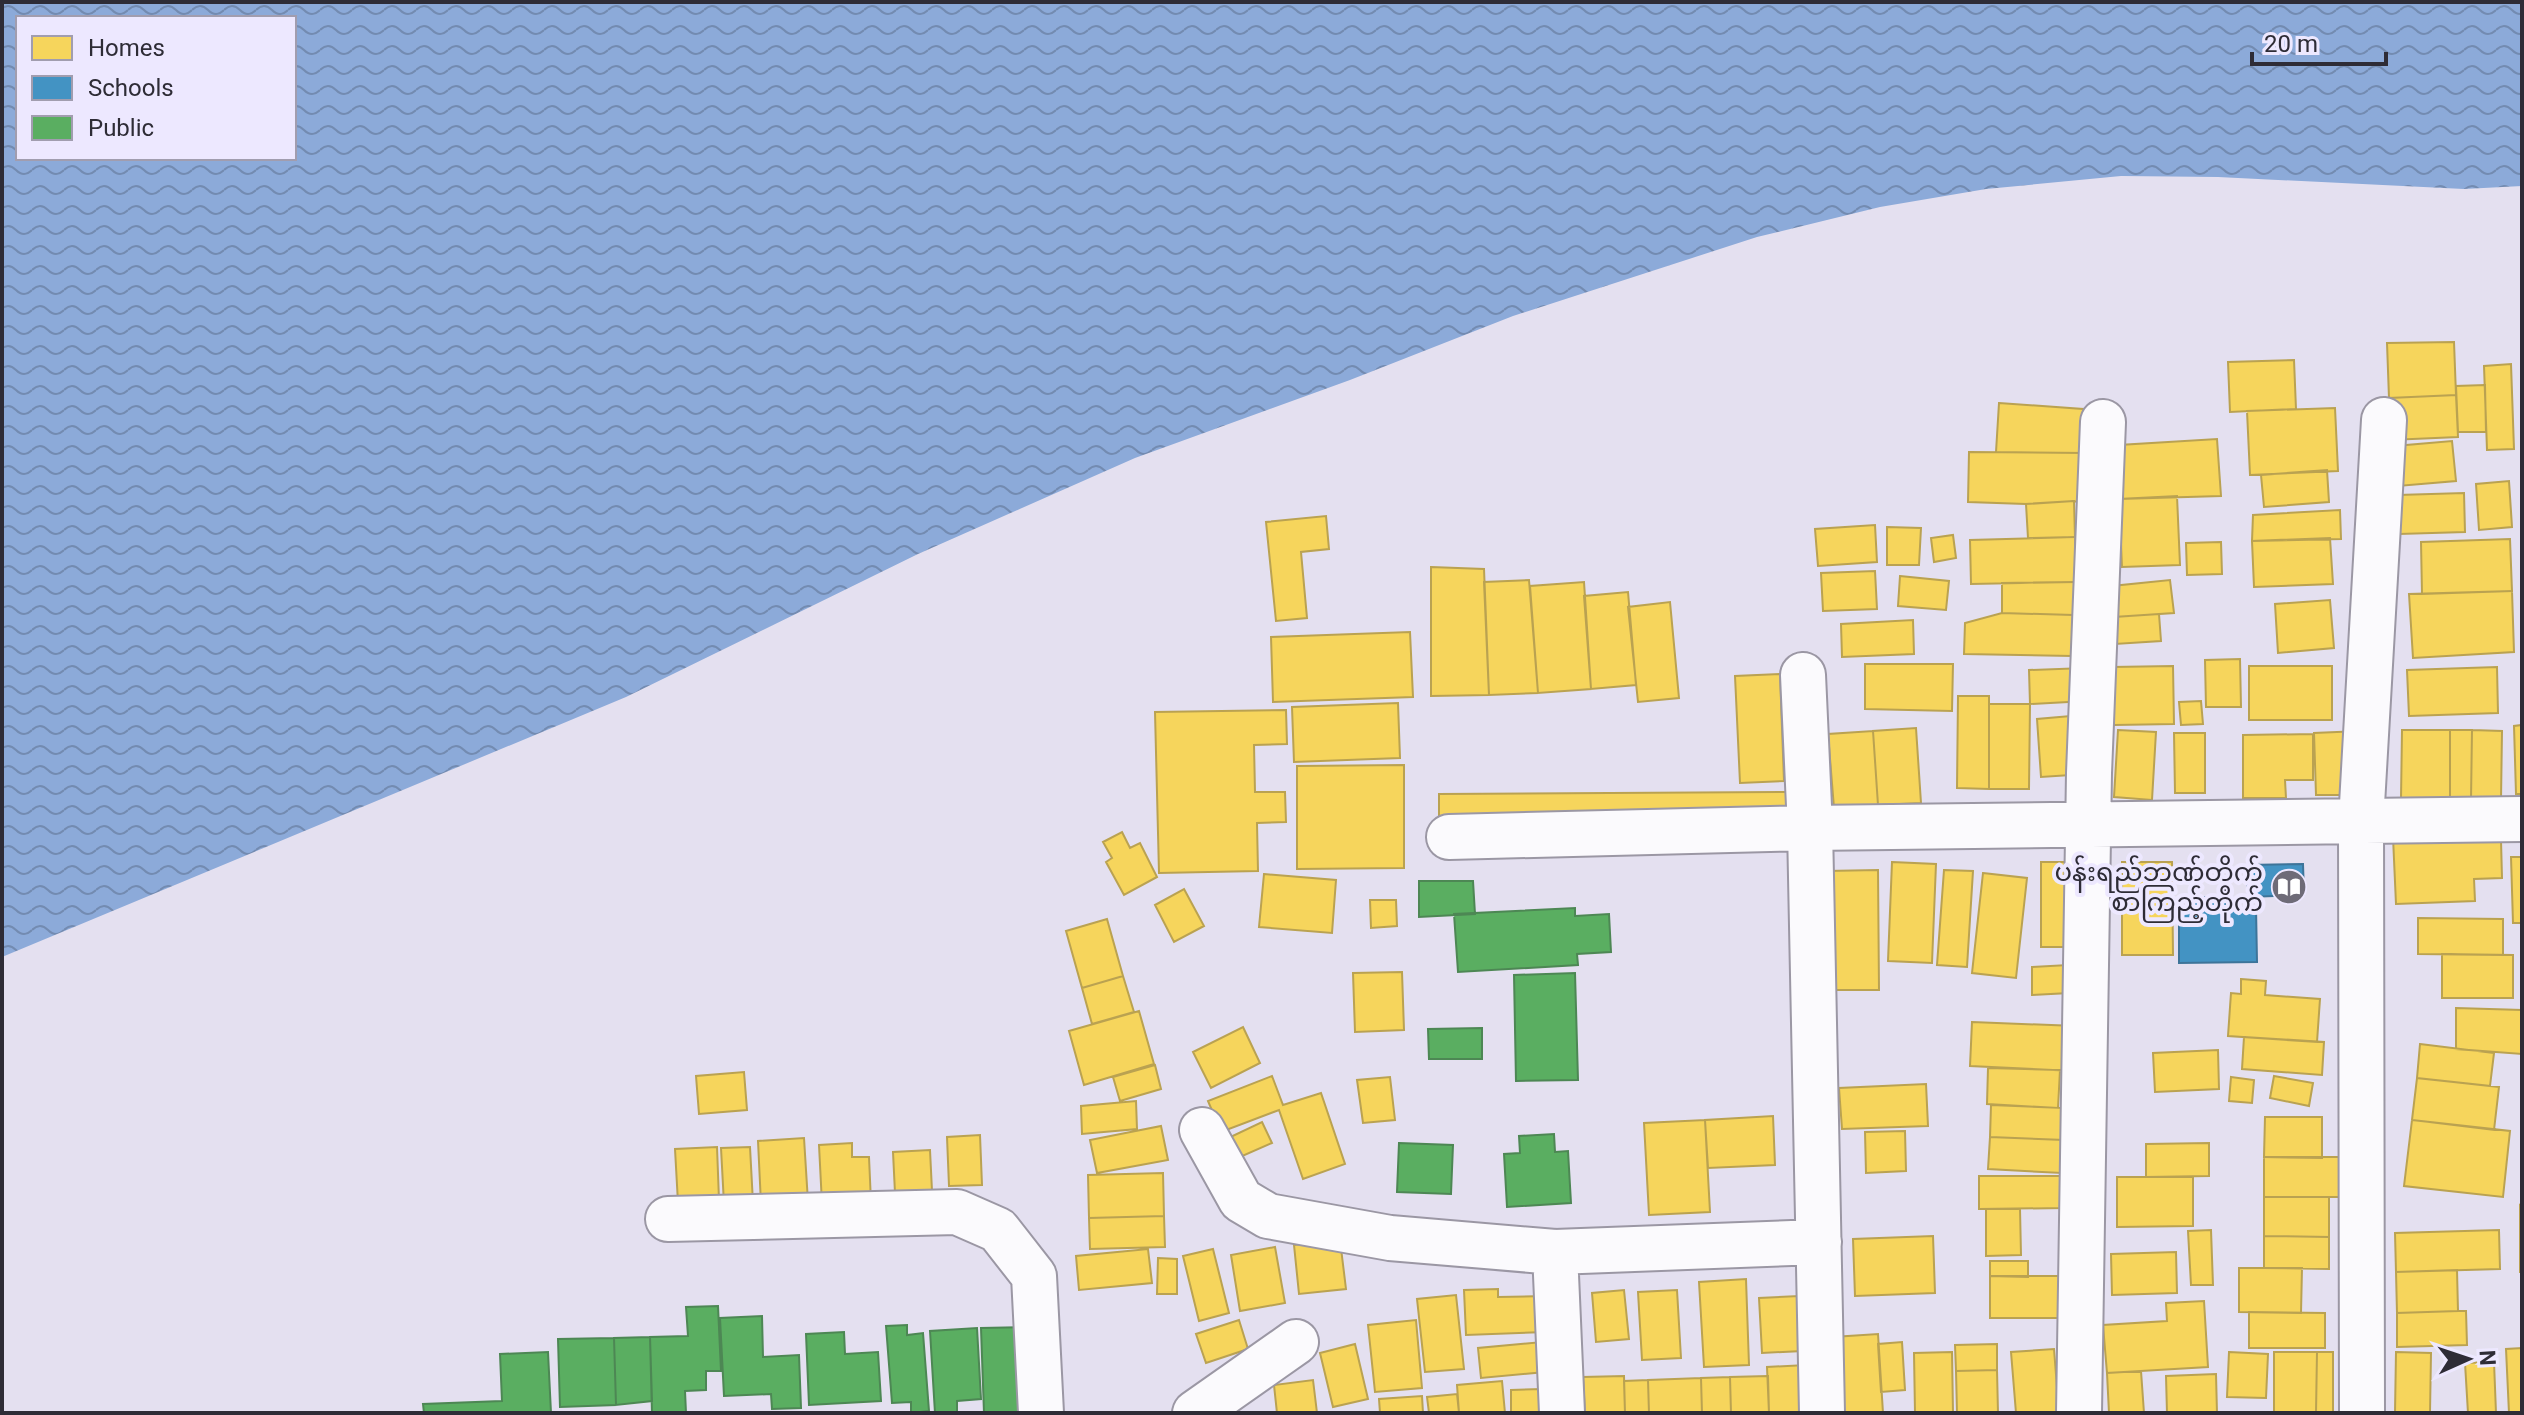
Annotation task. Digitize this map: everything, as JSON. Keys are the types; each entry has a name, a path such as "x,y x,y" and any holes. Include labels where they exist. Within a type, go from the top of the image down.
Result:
{"street":[{"path":"2362,1413 2361,822 2384,420"},
{"path":"2079,1413 2089,773 2103,422"},
{"path":"1803,675 1810,828 1822,1413"},
{"path":"1449,837 1810,828 2522,819"},
{"path":"1202,1130 1241,1200 1268,1216 1390,1238 1555,1252 1819,1242"},
{"path":"668,1219 957,1212 998,1230 1034,1276 1041,1413"},
{"path":"1555,1252 1562,1413"},
{"path":"1195,1413 1296,1342"}],"water":[{"path":"2,2 2522,2 2522,186 2464,189 2218,177 2121,176 1986,189 1880,207 1757,237 1513,316 1350,380 1135,458 918,554 626,697 2,957"}],"building: Homes":[{"path":"2454,342 2456,395 2389,398 2387,343"},
{"path":"2294,360 2296,409 2230,412 2228,362"},
{"path":"2511,364 2514,449 2487,450 2484,366"},
{"path":"2485,385 2486,432 2458,432 2456,386"},
{"path":"2456,395 2458,437 2390,440 2389,398"},
{"path":"1999,403 2083,409 2084,453 1996,452"},
{"path":"2335,408 2338,471 2250,475 2247,411"},
{"path":"2217,439 2221,496 2119,499 2119,445"},
{"path":"2452,441 2456,481 2398,486 2395,446"},
{"path":"1969,452 2084,453 2084,504 2074,501 2026,504 1968,502"},
{"path":"2327,470 2329,502 2264,507 2261,475"},
{"path":"2509,481 2512,527 2479,530 2476,484"},
{"path":"2464,493 2465,532 2399,534 2398,495"},
{"path":"2177,496 2180,565 2122,567 2119,499"},
{"path":"2074,501 2075,537 2028,538 2026,504"},
{"path":"2340,510 2341,539 2252,541 2253,515"},
{"path":"1326,516 1329,549 1301,552 1307,618 1276,621 1266,522"},
{"path":"1875,525 1877,562 1818,566 1815,529"},
{"path":"1887,527 1921,528 1919,565 1887,565"},
{"path":"1953,535 1956,558 1934,562 1931,538"},
{"path":"2075,537 2075,582 1971,584 1970,540"},
{"path":"2330,538 2333,584 2254,587 2252,541"},
{"path":"2510,539 2512,591 2422,594 2421,542"},
{"path":"2221,542 2222,574 2187,575 2186,543"},
{"path":"1431,567 1484,569 1489,695 1431,696"},
{"path":"1875,571 1877,609 1823,611 1821,573"},
{"path":"1900,576 1949,581 1946,610 1898,606"},
{"path":"1529,580 1538,693 1489,695 1484,582"},
{"path":"2170,580 2174,613 2114,617 2112,586"},
{"path":"1584,582 1591,689 1538,693 1530,586"},
{"path":"2075,582 2073,615 2002,613 2002,583"},
{"path":"2512,591 2514,652 2413,658 2409,594"},
{"path":"1628,592 1636,685 1591,689 1584,596"},
{"path":"2330,600 2334,648 2278,653 2275,604"},
{"path":"1670,602 1679,698 1638,702 1628,607"},
{"path":"2002,613 2073,615 2072,656 1964,654 1965,623"},
{"path":"2159,614 2161,641 2115,644 2114,617"},
{"path":"1913,620 1914,654 1842,657 1841,624"},
{"path":"1410,632 1413,697 1273,702 1271,637"},
{"path":"2240,659 2241,707 2206,707 2205,660"},
{"path":"1865,664 1953,664 1952,711 1865,709"},
{"path":"2173,666 2174,724 2114,725 2112,667"},
{"path":"2249,666 2332,666 2332,720 2249,720"},
{"path":"2497,667 2498,713 2409,716 2407,670"},
{"path":"2085,668 2086,701 2030,704 2029,670"},
{"path":"1780,674 1784,781 1740,783 1735,676"},
{"path":"1958,696 1989,696 1989,789 1957,788"},
{"path":"2201,701 2203,724 2181,725 2179,702"},
{"path":"1398,703 1400,758 1294,762 1292,707"},
{"path":"1989,704 2030,704 2029,789 1989,789"},
{"path":"1286,710 1287,744 1254,745 1255,792 1285,792 1286,822 1257,823 1258,871 1159,873 1155,712"},
{"path":"2082,715 2086,774 2041,777 2037,719"},
{"path":"2522,725 2522,794 2516,794 2514,726"},
{"path":"1916,728 1921,803 1878,805 1873,731"},
{"path":"2118,730 2156,732 2152,800 2114,797"},
{"path":"2402,730 2450,730 2450,800 2401,799"},
{"path":"2450,730 2472,730 2471,800 2450,800"},
{"path":"2472,730 2502,731 2501,800 2471,800"},
{"path":"1873,731 1878,805 1834,808 1828,734"},
{"path":"2360,731 2360,795 2316,795 2314,733"},
{"path":"2174,733 2205,733 2205,793 2175,793"},
{"path":"2313,734 2313,780 2285,780 2286,798 2243,798 2243,735"},
{"path":"1404,765 1404,868 1297,869 1297,766"},
{"path":"1787,792 1787,823 1439,825 1439,794"},
{"path":"1122,832 1130,848 1140,843 1157,877 1124,895 1106,862 1112,858 1103,842"},
{"path":"2473,835 2473,842 2501,840 2502,878 2474,879 2475,901 2396,904 2393,837"},
{"path":"2511,857 2522,857 2522,923 2513,923"},
{"path":"1892,862 1936,864 1932,963 1888,961"},
{"path":"2041,862 2085,862 2085,947 2041,947"},
{"path":"2122,862 2172,862 2173,955 2122,955"},
{"path":"1878,870 1879,990 1827,990 1826,871"},
{"path":"1944,870 1973,871 1967,967 1937,965"},
{"path":"1983,873 2027,878 2016,978 1972,973"},
{"path":"1264,874 1336,880 1332,933 1259,927"},
{"path":"1184,889 1204,926 1174,942 1155,905"},
{"path":"1370,900 1396,900 1397,926 1371,928"},
{"path":"2418,918 2503,919 2503,955 2418,954"},
{"path":"1107,919 1123,976 1082,988 1066,931"},
{"path":"2442,954 2513,955 2513,998 2442,998"},
{"path":"2068,965 2069,993 2032,995 2032,967"},
{"path":"1402,972 1404,1030 1355,1032 1353,973"},
{"path":"1123,976 1134,1012 1092,1024 1082,988"},
{"path":"2241,979 2266,981 2265,995 2320,999 2317,1042 2228,1036 2231,993 2241,994"},
{"path":"2456,1008 2522,1010 2522,1054 2456,1049"},
{"path":"1139,1011 1154,1064 1084,1085 1069,1031"},
{"path":"1972,1022 2076,1026 2074,1071 1970,1066"},
{"path":"1243,1027 1260,1063 1211,1088 1193,1052"},
{"path":"2244,1037 2324,1042 2322,1075 2242,1069"},
{"path":"2420,1044 2494,1053 2490,1086 2417,1078"},
{"path":"2218,1050 2219,1089 2155,1092 2153,1053"},
{"path":"1155,1065 1161,1089 1120,1101 1113,1077"},
{"path":"1988,1068 2060,1070 2058,1108 1987,1104"},
{"path":"744,1072 747,1110 699,1114 696,1076"},
{"path":"1272,1076 1283,1105 1321,1093 1345,1164 1303,1179 1279,1110 1221,1132 1208,1101"},
{"path":"2274,1076 2313,1083 2309,1106 2270,1098"},
{"path":"1390,1077 1395,1120 1363,1123 1357,1080"},
{"path":"2231,1077 2254,1080 2252,1103 2229,1101"},
{"path":"2417,1078 2499,1087 2494,1130 2412,1120"},
{"path":"1926,1084 1928,1126 1842,1129 1839,1088"},
{"path":"1136,1101 1137,1129 1082,1134 1081,1106"},
{"path":"1991,1105 2065,1108 2064,1140 1990,1137"},
{"path":"1773,1116 1775,1165 1708,1168 1705,1120"},
{"path":"2265,1117 2322,1117 2322,1158 2264,1157"},
{"path":"1705,1120 1710,1212 1649,1215 1644,1123"},
{"path":"2412,1120 2510,1131 2503,1197 2404,1186"},
{"path":"1262,1122 1272,1143 1231,1161 1222,1141"},
{"path":"1161,1126 1168,1160 1097,1173 1090,1140"},
{"path":"1905,1131 1906,1171 1866,1173 1865,1132"},
{"path":"980,1135 982,1185 949,1186 947,1137"},
{"path":"1990,1137 2064,1140 2062,1173 1988,1169"},
{"path":"804,1138 808,1202 761,1204 758,1141"},
{"path":"852,1143 852,1157 869,1157 871,1202 822,1204 819,1145"},
{"path":"2209,1143 2209,1176 2146,1177 2146,1144"},
{"path":"717,1147 719,1200 678,1203 675,1149"},
{"path":"750,1147 753,1203 724,1204 721,1148"},
{"path":"930,1150 932,1191 895,1193 893,1152"},
{"path":"2264,1157 2342,1157 2342,1197 2264,1197"},
{"path":"1163,1173 1164,1216 1089,1218 1088,1175"},
{"path":"1979,1176 2064,1176 2064,1208 1979,1209"},
{"path":"2117,1177 2193,1177 2193,1226 2117,1227"},
{"path":"2264,1197 2329,1197 2329,1237 2264,1236"},
{"path":"2522,1206 2522,1272 2520,1272"},
{"path":"1986,1209 2020,1209 2021,1255 1986,1256"},
{"path":"1164,1216 1165,1247 1090,1249 1089,1218"},
{"path":"2211,1230 2213,1285 2191,1285 2188,1231"},
{"path":"2499,1230 2500,1269 2396,1272 2395,1233"},
{"path":"1933,1236 1935,1293 1855,1296 1853,1239"},
{"path":"2264,1236 2329,1237 2329,1269 2264,1268"},
{"path":"1340,1240 1346,1289 1299,1294 1294,1245"},
{"path":"1275,1247 1285,1303 1240,1311 1231,1255"},
{"path":"1148,1249 1152,1283 1079,1290 1076,1256"},
{"path":"1213,1249 1229,1313 1199,1321 1183,1256"},
{"path":"2176,1252 2177,1293 2112,1295 2111,1254"},
{"path":"1158,1258 1177,1259 1177,1294 1157,1294"},
{"path":"1990,1261 2028,1261 2028,1277 1990,1276"},
{"path":"2239,1268 2302,1268 2301,1313 2239,1312"},
{"path":"2457,1270 2458,1311 2397,1313 2396,1272"},
{"path":"1990,1276 2066,1276 2066,1318 1990,1318"},
{"path":"1746,1279 1749,1365 1704,1367 1699,1282"},
{"path":"1498,1289 1498,1297 1544,1296 1545,1332 1466,1335 1464,1290"},
{"path":"1624,1290 1629,1339 1596,1342 1592,1293"},
{"path":"1677,1290 1681,1358 1642,1360 1638,1292"},
{"path":"1456,1295 1464,1369 1425,1372 1417,1299"},
{"path":"1799,1296 1802,1351 1762,1353 1759,1298"},
{"path":"2204,1301 2208,1367 2107,1373 2103,1325 2167,1321 2166,1303"},
{"path":"2466,1311 2467,1345 2397,1347 2397,1313"},
{"path":"2249,1312 2325,1313 2325,1348 2249,1348"},
{"path":"1239,1320 1248,1349 1206,1363 1196,1334"},
{"path":"1416,1320 1422,1388 1375,1392 1368,1325"},
{"path":"1878,1334 1883,1413 1838,1413 1833,1337"},
{"path":"1542,1342 1545,1372 1481,1378 1478,1348"},
{"path":"1902,1342 1905,1390 1881,1392 1878,1344"},
{"path":"1355,1344 1368,1399 1333,1407 1320,1353"},
{"path":"1997,1344 1997,1370 1956,1371 1955,1345"},
{"path":"2522,1348 2522,1413 2509,1413 2506,1349"},
{"path":"2054,1349 2059,1413 2016,1413 2011,1352"},
{"path":"1952,1352 1953,1413 1915,1413 1914,1353"},
{"path":"2229,1352 2268,1354 2266,1398 2227,1397"},
{"path":"2274,1352 2317,1352 2316,1413 2274,1413"},
{"path":"2317,1352 2333,1352 2333,1413 2316,1413"},
{"path":"2396,1352 2431,1353 2430,1413 2395,1413"},
{"path":"2494,1362 2496,1413 2468,1413 2465,1363"},
{"path":"1806,1365 1807,1413 1769,1413 1767,1367"},
{"path":"1997,1370 1998,1413 1957,1413 1956,1371"},
{"path":"2141,1371 2144,1413 2109,1413 2107,1373"},
{"path":"2216,1374 2217,1413 2167,1413 2166,1376"},
{"path":"1624,1376 1625,1413 1585,1413 1583,1377"},
{"path":"1768,1376 1769,1413 1731,1413 1730,1377"},
{"path":"1730,1377 1731,1413 1702,1413 1701,1378"},
{"path":"1701,1378 1702,1413 1649,1413 1648,1380"},
{"path":"1313,1380 1317,1413 1277,1413 1274,1385"},
{"path":"1648,1380 1649,1413 1625,1413 1624,1381"},
{"path":"1502,1381 1505,1413 1459,1413 1457,1385"},
{"path":"1542,1389 1542,1413 1511,1413 1511,1390"},
{"path":"1457,1394 1459,1413 1429,1413 1427,1397"},
{"path":"1422,1396 1423,1413 1380,1413 1379,1399"}],"building: Schools":[{"path":"2303,864 2304,895 2248,897 2247,865"},
{"path":"2192,897 2227,897 2226,907 2256,907 2257,962 2179,963 2179,908 2193,908"}],"building: Public":[{"path":"1419,881 1473,881 1475,914 1419,917"},
{"path":"1575,908 1575,916 1609,914 1611,952 1577,954 1578,965 1458,972 1454,914"},
{"path":"1575,973 1578,1080 1516,1081 1514,975"},
{"path":"1482,1028 1482,1059 1429,1059 1428,1029"},
{"path":"1554,1134 1555,1152 1568,1151 1571,1203 1507,1207 1504,1154 1520,1153 1519,1136"},
{"path":"1399,1143 1453,1145 1451,1194 1397,1192"},
{"path":"718,1306 721,1371 706,1371 706,1390 685,1391 686,1413 652,1413 650,1337 688,1336 686,1307"},
{"path":"762,1316 763,1357 799,1355 801,1408 772,1409 771,1394 724,1396 720,1318"},
{"path":"907,1325 907,1335 923,1333 929,1411 911,1413 911,1402 892,1403 886,1326"},
{"path":"1025,1327 1027,1413 984,1413 981,1328"},
{"path":"977,1328 981,1399 957,1401 957,1413 935,1413 930,1331"},
{"path":"844,1332 845,1354 878,1352 881,1401 809,1405 806,1334"},
{"path":"650,1337 652,1401 616,1405 614,1338"},
{"path":"614,1338 616,1405 560,1407 558,1339"},
{"path":"548,1352 551,1413 424,1413 423,1404 502,1401 500,1354"}],"place":[{"name":"ပန်းရည်ဘဏ်တိုက် စာကြည့်တိုက်","path":"2289,887"}]}
